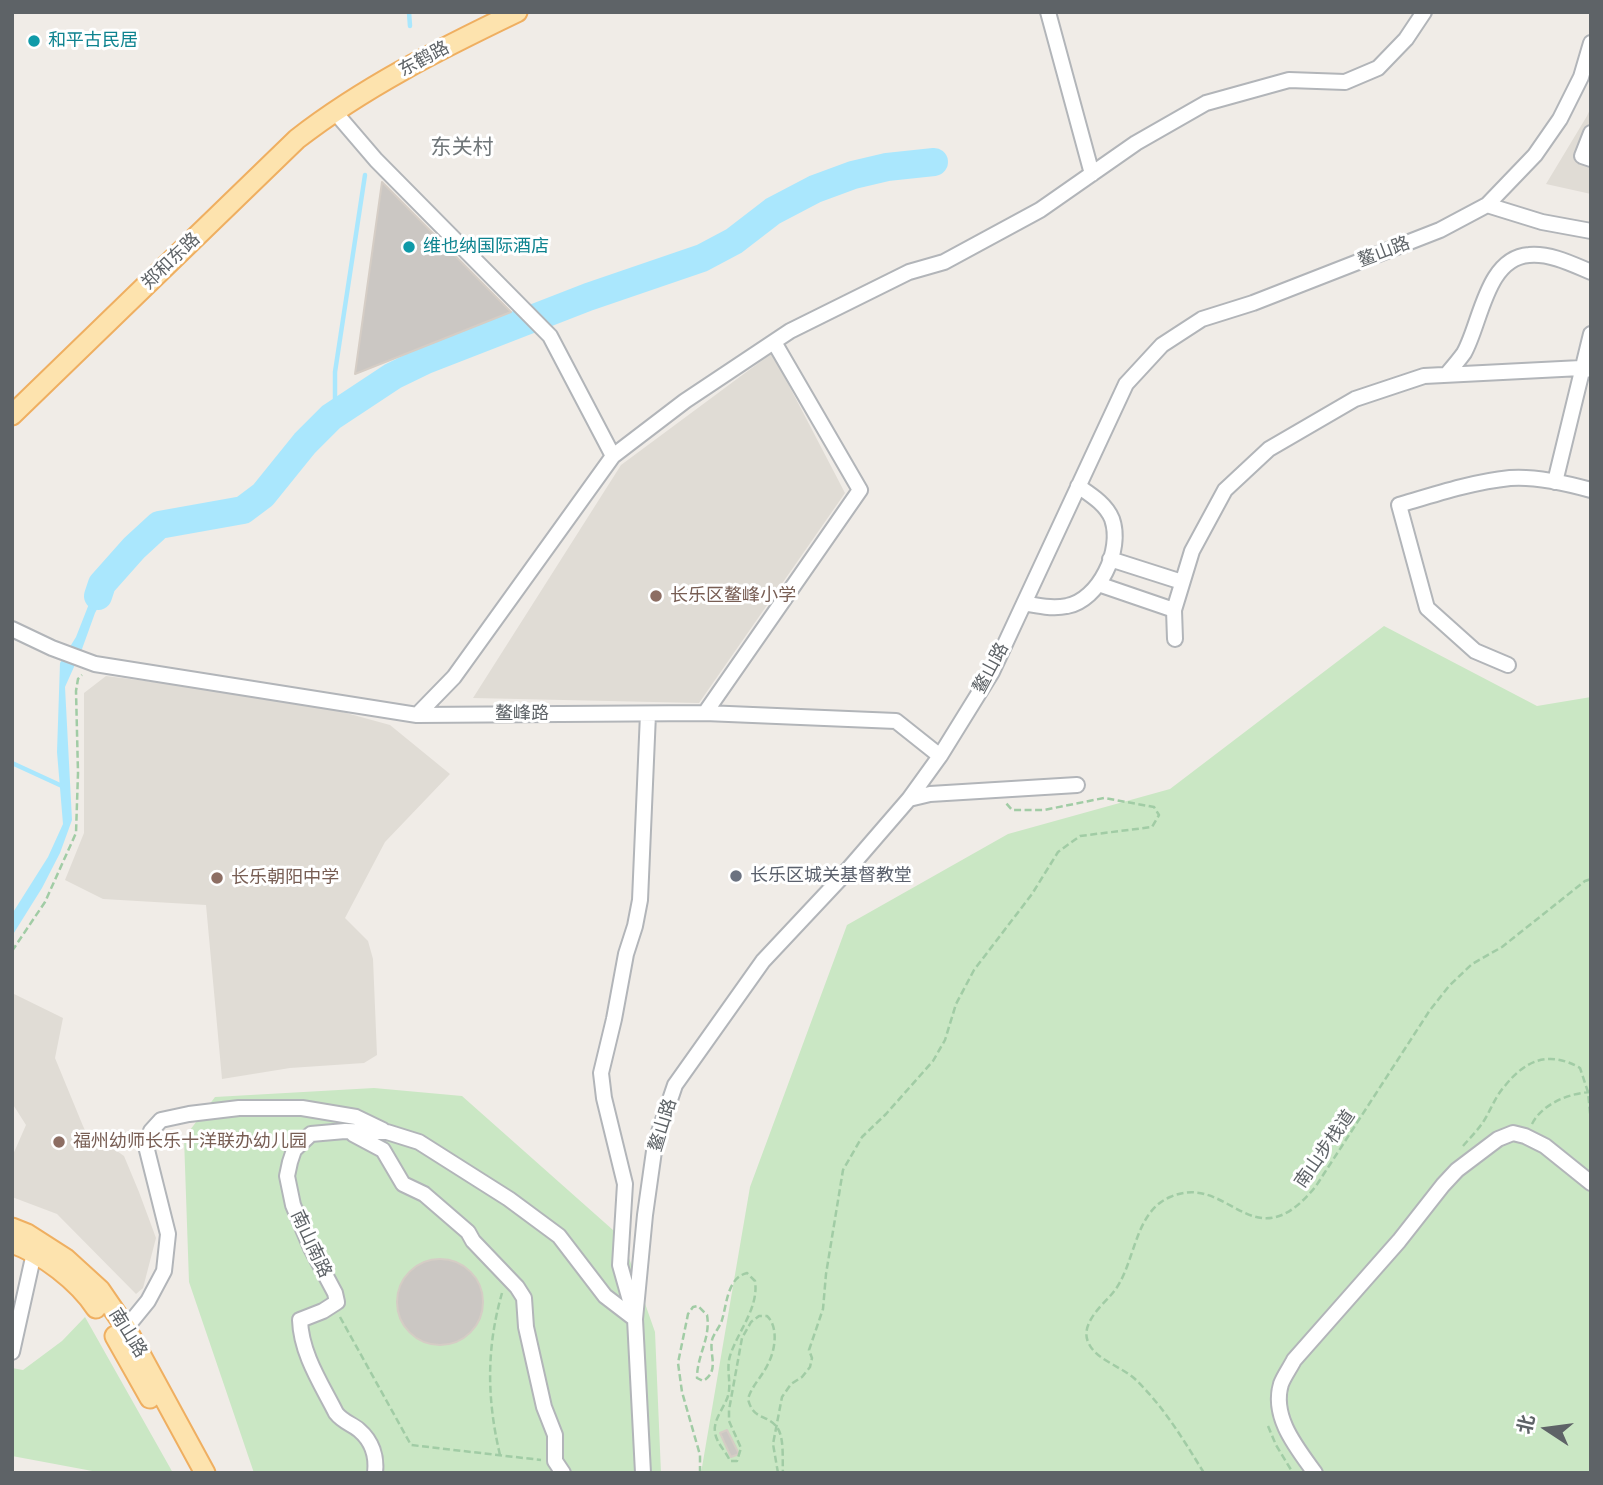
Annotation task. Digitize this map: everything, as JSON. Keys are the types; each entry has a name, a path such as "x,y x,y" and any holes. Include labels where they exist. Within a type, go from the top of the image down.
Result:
{"main road":[{"name":"东鹤路","path":"334,111 404,69 517,12"},
{"name":"郑和东路","path":"12,415 296,139 334,111"},
{"name":"南山路","path":"12,1228 27,1234 66,1259 100,1290 126,1328 205,1473"},
{"name":"南山路","path":"12,1243 34,1253 90,1299 115,1335 191,1473"}],"street":[{"path":"1048,12 1091,174"},
{"path":"417,715 454,677 613,456 685,401 790,331 909,272 944,262 1041,210 1136,143 1206,103 1289,80 1345,82 1378,68 1406,39 1424,12"},
{"name":"鳌山路","path":"643,1473 635,1319 655,1144 675,1085 763,961 839,880 909,799 940,756 992,672 1126,384 1162,345 1202,319 1253,303 1440,230 1487,205 1535,155 1560,119 1581,76 1591,43"},
{"path":"334,111 376,160 550,336 613,456"},
{"path":"1591,133 1582,156 1591,159"},
{"path":"1487,205 1542,222 1591,231"},
{"path":"1447,374 1464,352 1490,285 1508,261 1529,255 1558,259 1591,272"},
{"path":"1555,482 1586,369 1591,334"},
{"path":"705,713 860,490 774,342"},
{"path":"1175,639 1174,610 1192,551 1225,490 1269,449 1355,399 1424,376 1586,369"},
{"path":"1508,665 1475,651 1427,608 1399,505 1470,485 1513,478 1555,482 1591,490"},
{"path":"1024,603 1050,608 1069,606 1089,596 1101,585 1114,538 1112,520 1098,499 1078,486"},
{"path":"1110,559 1182,582"},
{"path":"1101,585 1174,610"},
{"name":"鳌峰路","path":"12,629 92,663 417,715 705,713 896,720 940,756"},
{"path":"635,1319 620,1265 625,1184 604,1098 601,1073 640,900 649,714"},
{"path":"909,799 930,794 1077,785"},
{"path":"126,1328 148,1301 164,1270 168,1234 146,1146 151,1131 161,1120 239,1108 302,1108 356,1117 387,1132"},
{"path":"345,1131 383,1150 403,1184 424,1194 468,1232 524,1298 526,1327 544,1407 555,1435 559,1467"},
{"name":"南山南路","path":"333,1305 337,1301 335,1293 311,1248 289,1192 288,1176 294,1150 312,1135 345,1131 387,1132 419,1142 509,1199 559,1236 605,1296 635,1319"},
{"path":"1315,1473 1284,1424 1278,1398 1282,1382 1294,1360 1399,1241 1457,1170 1498,1139 1513,1133 1545,1146 1591,1183"},
{"path":"12,1352 34,1253"},
{"path":"333,1305 300,1320 301,1332 311,1364 336,1413 360,1431 371,1446 375,1455 375,1473"}],"path":[{"path":"12,951 46,902 76,833 76,691 78,679 92,663"},
{"path":"778,1473 773,1444 782,1397 791,1384 802,1377 810,1367 812,1358 809,1350 823,1309 843,1170 862,1137 896,1104 933,1061 945,1040 956,1004 974,970 1032,894 1058,852 1080,836 1152,827 1159,815 1154,807 1104,798 1044,810 1012,810 994,791"},
{"name":"南山步栈道","path":"1204,1473 1165,1411 1133,1377 1097,1354 1088,1344 1086,1331 1092,1315 1117,1289 1146,1221 1156,1206 1170,1197 1188,1193 1222,1200 1262,1219 1289,1213 1301,1204 1316,1186 1430,1010 1449,986 1472,964 1502,947 1591,879"},
{"path":"1525,1136 1536,1116 1555,1102 1574,1093 1591,1092"},
{"path":"700,1473 701,1455 682,1392 678,1363 688,1314 698,1306 707,1315 708,1333 697,1373 697,1378 703,1381 713,1368 713,1338 722,1322 729,1292 744,1273 753,1277 755,1292 730,1354 727,1367 729,1390 716,1423 715,1434 730,1461 737,1461 741,1448 728,1414 735,1366 744,1332 759,1316 767,1316 772,1322 774,1345 770,1362 750,1392 749,1404 760,1418 776,1425 783,1473"},
{"path":"500,1455 489,1398 489,1367 495,1316 507,1277"},
{"path":"333,1305 411,1445 500,1455 559,1467"}],"shaded area":[{"path":"1591,107 1591,194 1546,184 1587,116"},
{"name":"长乐区鳌峰小学","path":"772,353 845,493 699,703 473,698 621,465"},
{"name":"长乐朝阳中学","path":"106,676 299,700 390,725 450,774 385,842 345,918 368,941 373,959 377,1055 364,1063 290,1068 222,1079 206,905 103,899 65,880 84,833 84,693"},
{"name":"福州幼师长乐十洋联办幼儿园","path":"12,993 63,1018 55,1058 83,1126 90,1141 107,1144 124,1156 139,1192 156,1238 143,1288 136,1294 57,1214 12,1197 12,1157 26,1125 12,1103"}],"green space":[{"path":"1384,626 1537,706 1591,697 1591,1473 701,1473 750,1187 847,925 1008,834 1170,789"},
{"path":"374,1088 462,1096 622,1238 655,1332 661,1473 254,1473 189,1282 184,1138 215,1097"},
{"path":"85,1317 173,1473 103,1473 12,1456 12,1368 23,1370 62,1341"}],"water":[{"path":"118,550 119,568 95,613 65,687 72,820 60,853 42,888 12,936 12,914 48,857 63,824 57,752 60,663 76,637 96,586"}],"building":[{"name":"维也纳国际酒店","path":"382,182 511,312 355,374"},
{"path":"440,1259 456,1263 470,1272 479,1286 483,1302 479,1318 470,1332 456,1341 440,1345 424,1341 410,1332 401,1318 397,1302 401,1286 410,1272 424,1263"},
{"path":"727,1430 739,1454 731,1457 720,1433"}],"waterway":[{"path":"409,12 410,26"},
{"path":"98,596 102,584 159,525 243,510 263,495 305,443 331,417 393,376 426,360 588,297 702,258 734,241 773,211 815,189 853,175 887,167 934,162"},
{"path":"335,414 335,372 365,175"},
{"path":"12,763 62,786"}],"place":[{"name":"和平古民居","path":"34,41"},
{"name":"维也纳国际酒店","path":"409,247"},
{"name":"长乐区鳌峰小学","path":"656,596"},
{"name":"长乐区城关基督教堂","path":"736,876"},
{"name":"长乐朝阳中学","path":"217,878"},
{"name":"福州幼师长乐十洋联办幼儿园","path":"59,1142"}],"district":[{"name":"东关村","path":"462,148"}]}
